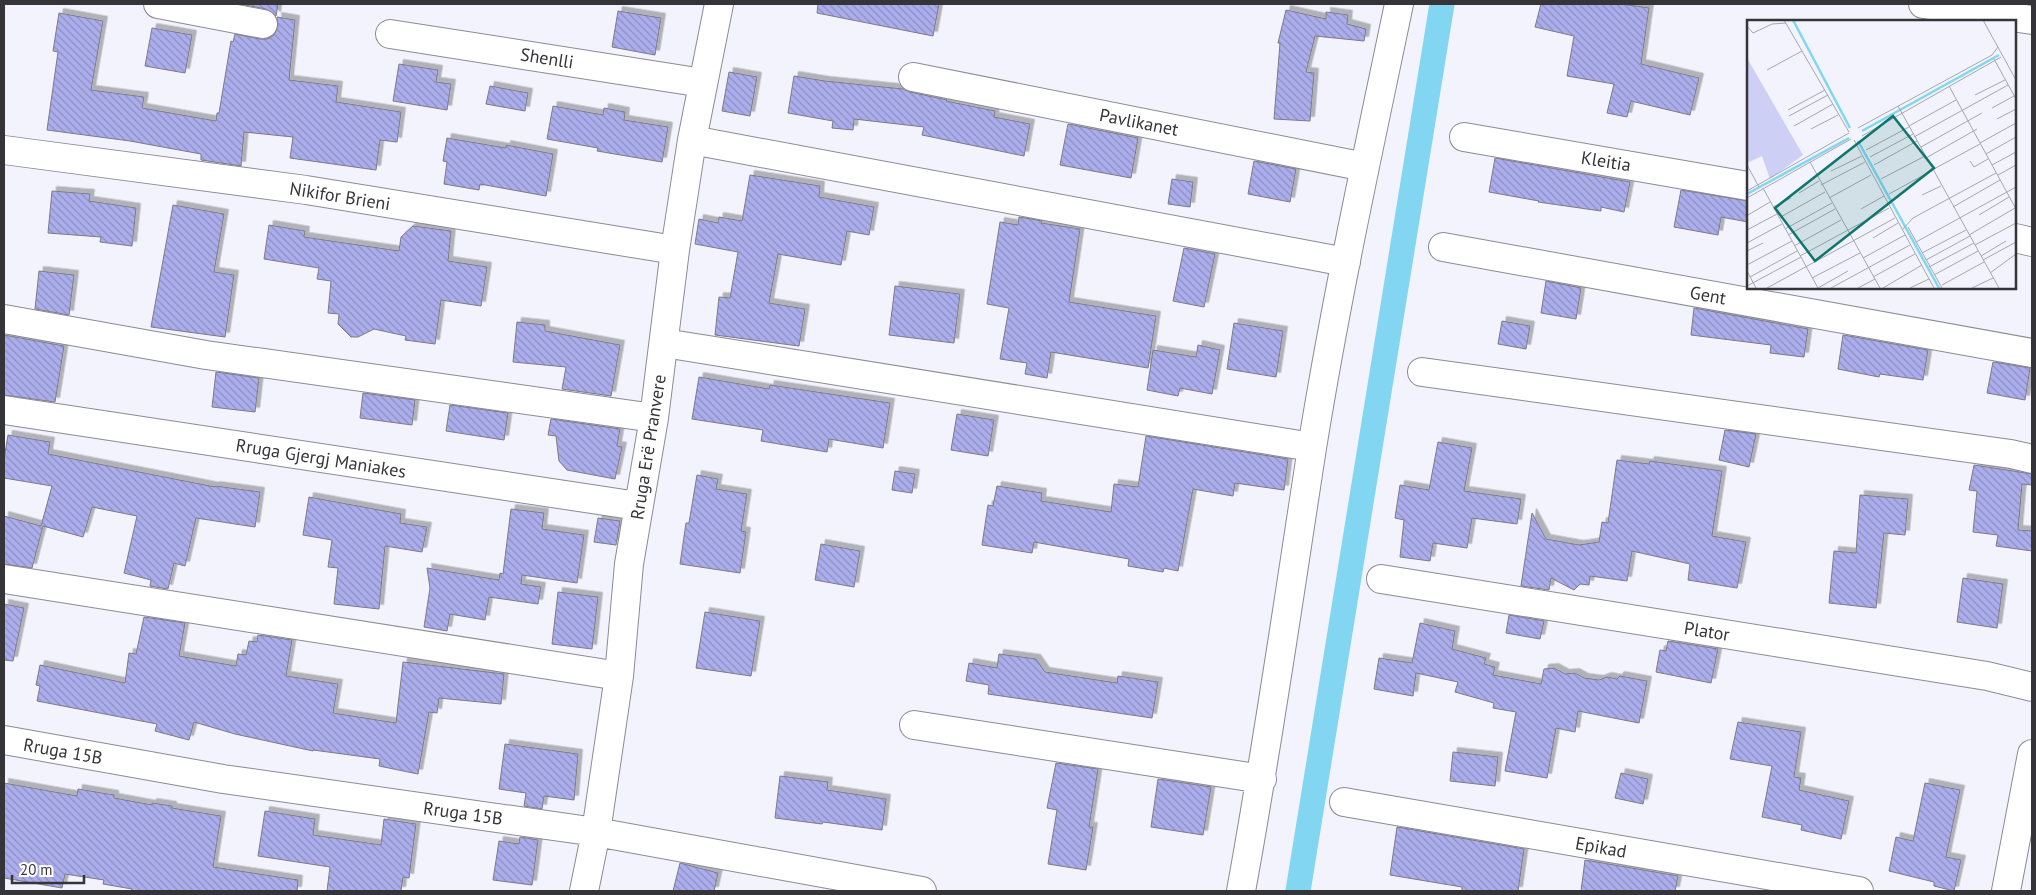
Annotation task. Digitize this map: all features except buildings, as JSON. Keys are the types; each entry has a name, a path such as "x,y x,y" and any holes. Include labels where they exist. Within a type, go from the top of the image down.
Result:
{"street":[{"path":"158,4 262,24"},
{"name":"Rruga Erë Pranvere","path":"584,891 596,832 618,676 629,564 654,418 675,250 692,140 719,4"},
{"path":"1241,891 1262,779 1312,448 1346,262 1399,4"},
{"path":"1923,4 2032,20"},
{"name":"Shenlli","path":"390,34 704,83"},
{"name":"Pavlikanet","path":"913,77 1365,167"},
{"name":"Kleitia","path":"1464,137 1747,186"},
{"path":"692,140 1346,262"},
{"name":"Nikifor Brieni","path":"4,150 306,190 675,250"},
{"path":"2016,238 2032,242"},
{"name":"Gent","path":"1443,247 2032,353"},
{"path":"4,319 216,357 654,418"},
{"path":"664,343 1312,448"},
{"path":"1422,372 2011,454 2032,459"},
{"name":"Rruga Gjergj Maniakes","path":"4,410 638,506"},
{"name":"Plator","path":"1382,579 1987,676 2032,687"},
{"path":"4,580 618,676"},
{"path":"914,725 1262,779"},
{"name":"Rruga 15B","path":"4,740 223,779 596,832 922,891"},
{"path":"2006,891 2032,754"},
{"name":"Epikad","path":"1344,802 1859,891"}],"waterway":[{"path":"1298,891 1442,4"}]}
